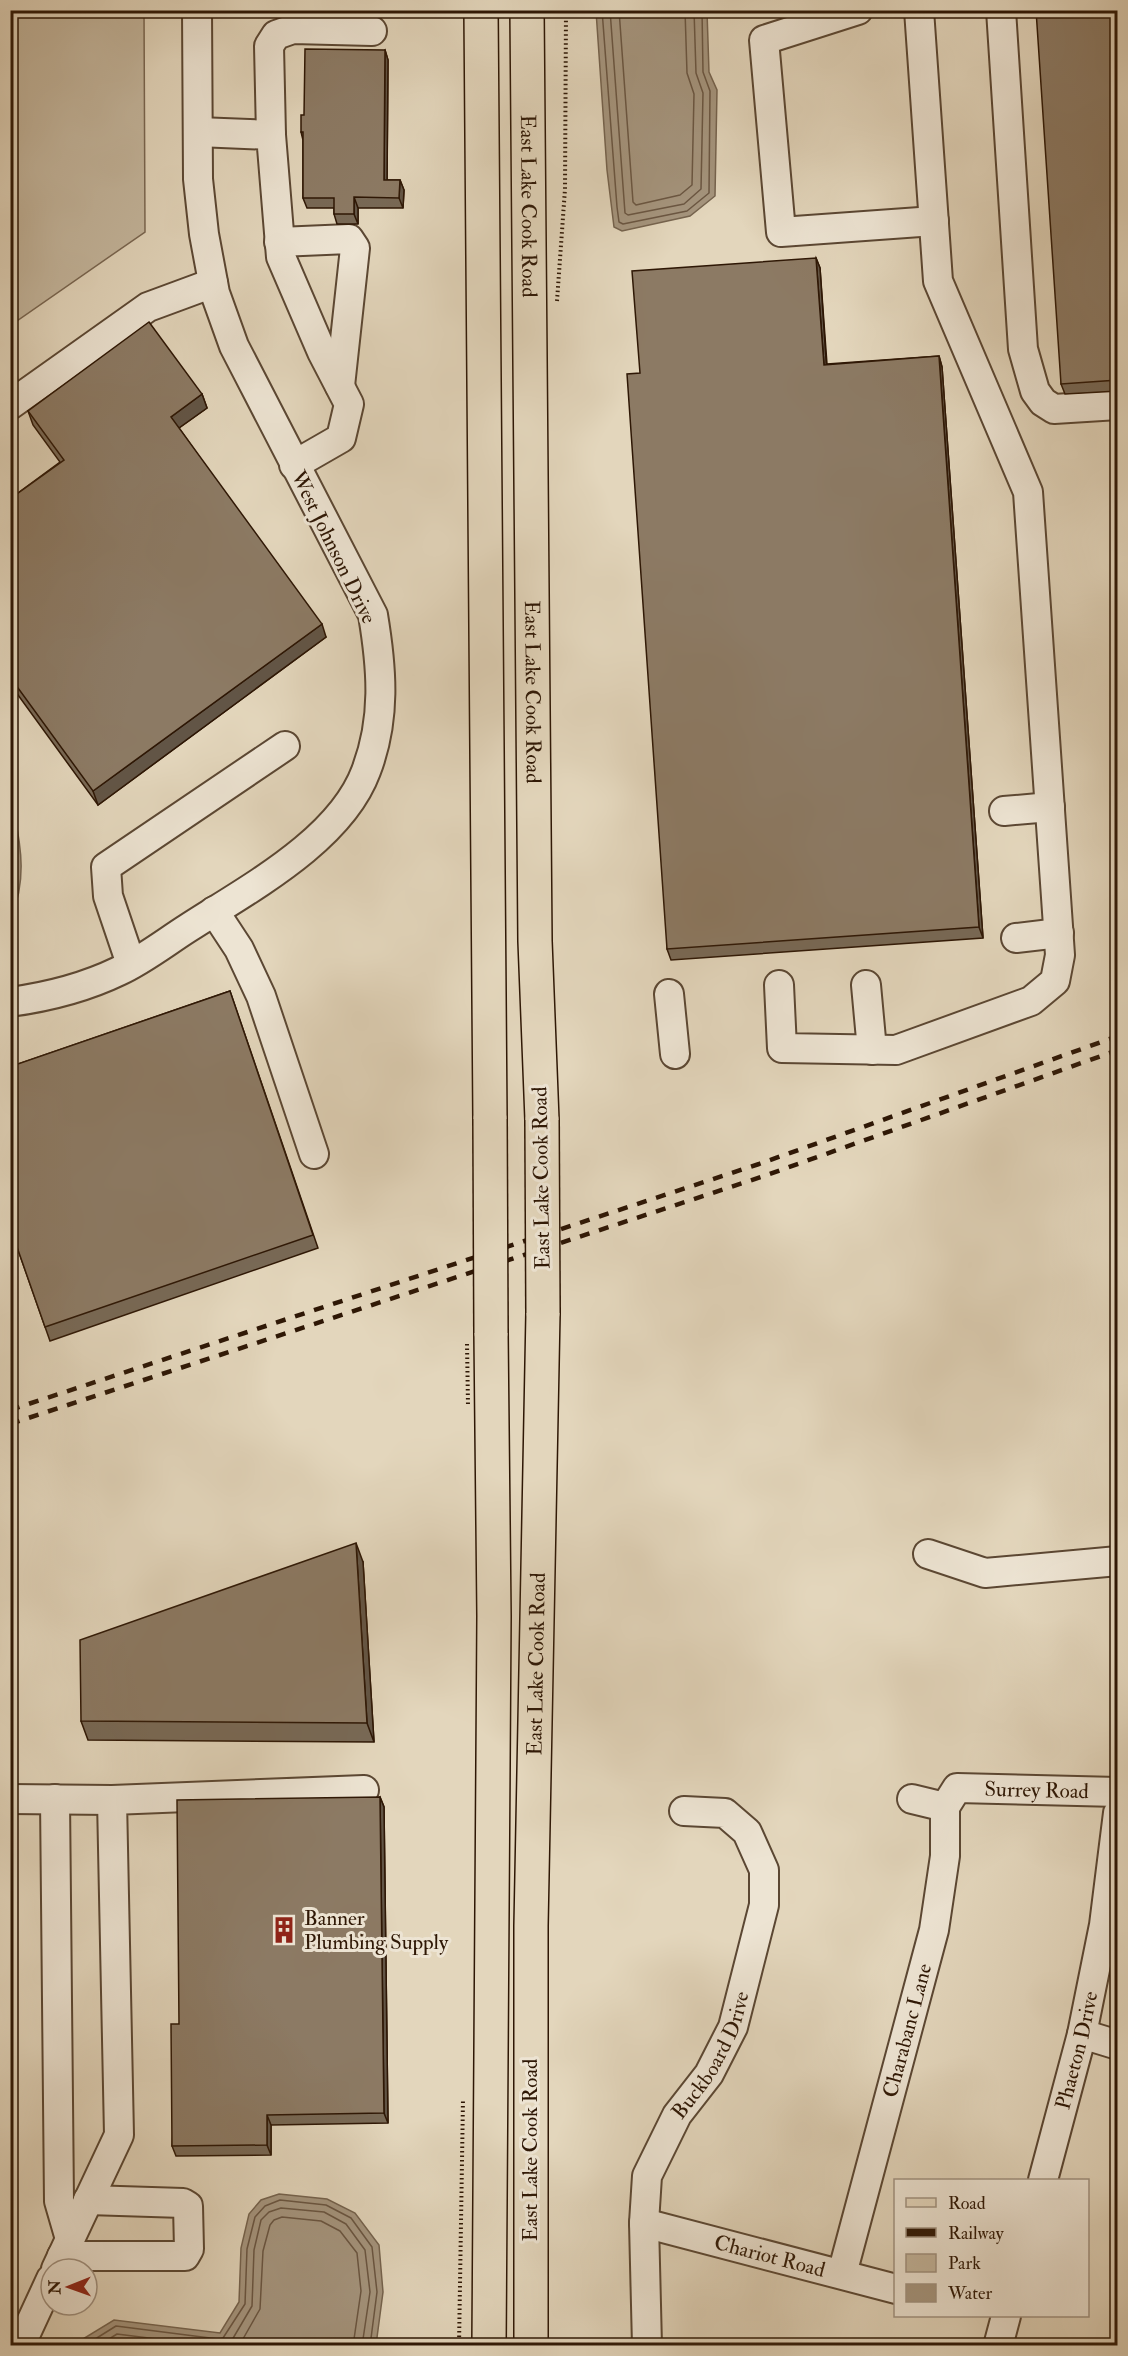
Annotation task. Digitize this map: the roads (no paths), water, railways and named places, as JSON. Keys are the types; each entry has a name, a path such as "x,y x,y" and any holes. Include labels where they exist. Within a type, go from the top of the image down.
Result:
{"main road":[{"name":"East Lake Cook Road","path":"481,10 494,1616 489,2346"},
{"name":"East Lake Cook Road","path":"527,10 536,941 542,1120 543,1313 531,1938 531,2346"}],"street":[{"name":"West Johnson Drive","path":"10,1002 77,987 121,971 275,873 320,837 348,804 366,774 377,737 381,708 381,663 373,615 234,346 213,283 204,234 198,179 197,10"},
{"path":"858,10 764,40 781,232 934,221"},
{"path":"779,985 782,1048 896,1050 1031,1001 1054,981 1060,955 1028,492 938,281 919,10"},
{"path":"1001,10 1023,350 1029,372 1035,391 1042,402 1054,409 1118,405"},
{"path":"294,465 341,438 349,404 322,352 281,257 271,135 268,46 276,35 293,29 372,32"},
{"path":"198,132 271,135"},
{"path":"279,242 349,239 355,248 340,386"},
{"path":"10,405 148,307 213,283"},
{"path":"131,964 108,896 106,867 285,746"},
{"path":"1004,811 1050,807"},
{"path":"214,912 239,949 261,996 314,1154"},
{"path":"1016,938 1059,933"},
{"path":"866,985 872,1050"},
{"path":"669,994 675,1054"},
{"path":"928,1554 985,1573 1118,1561"},
{"path":"10,1799 112,1800 364,1790"},
{"name":"Surrey Road","path":"912,1799 1118,1792"},
{"name":"Charabanc Lane","path":"842,2274 933,1930 945,1856 951,1797"},
{"path":"55,1799 59,2257"},
{"path":"61,2257 118,2135 112,1800"},
{"name":"Buckboard Drive","path":"647,2346 644,2223 647,2176 677,2115 709,2074 733,2027 764,1905 764,1870 747,1832 725,1813 684,1811"},
{"name":"Phaeton Drive","path":"1044,2179 1082,2034 1104,1925 1118,1813"},
{"path":"1082,2034 1118,2045"},
{"path":"88,2200 183,2203 188,2206 189,2249 185,2256 99,2259"},
{"name":"Chariot Road","path":"644,2223 894,2288"},
{"path":"17,2340 39,2299"}],"water":[{"path":"596,11 707,11 709,72 717,90 715,196 690,216 622,231 614,227 607,170"},
{"path":"11,808 14,813 21,853 21,879 11,918"},
{"path":"279,2194 327,2199 355,2213 379,2245 383,2292 376,2345 73,2345 114,2320 220,2333 239,2302 241,2248 249,2214 261,2200"}],"railway":[{"path":"10,1410 759,1164 1118,1036"},
{"path":"10,1424 764,1176 1118,1050"}],"place":[{"name":"Banner Plumbing Supply","path":"284,1930"}]}
